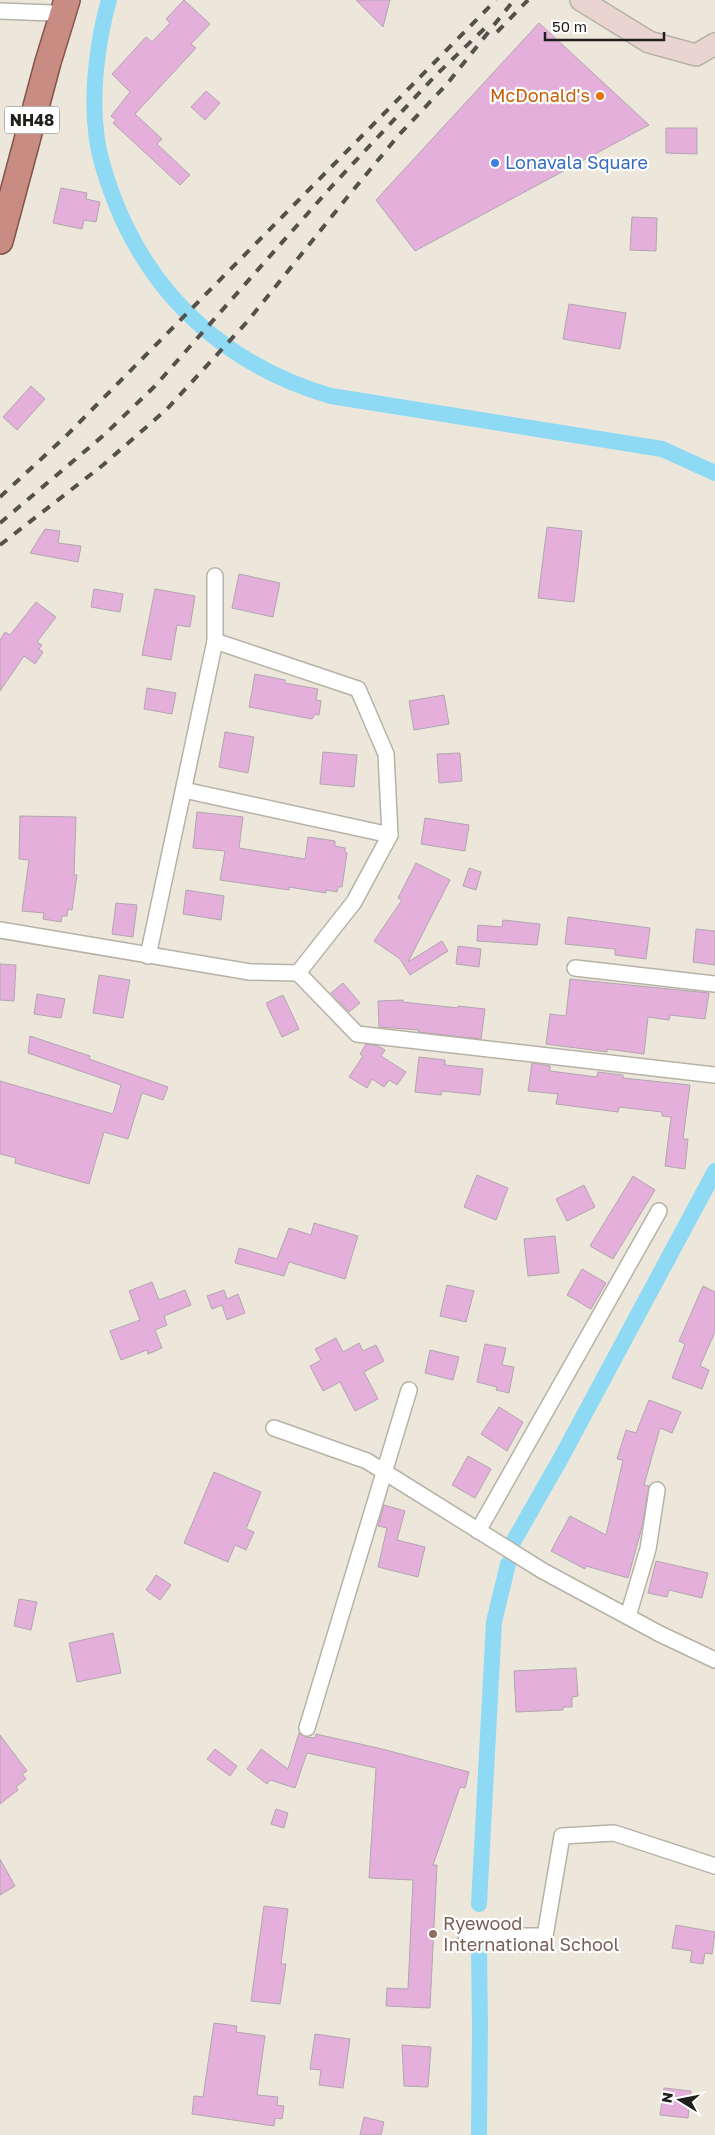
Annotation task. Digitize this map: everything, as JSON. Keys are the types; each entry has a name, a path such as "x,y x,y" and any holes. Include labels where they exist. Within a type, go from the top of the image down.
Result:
{"highway":[{"name":"NH48","path":"0,192 24,103 58,4"},
{"name":"NH48","path":"0,241 48,62 58,4"}],"main road":[{"path":"581,0 649,42 696,55 715,44"}],"street":[{"path":"0,11 58,4"},
{"path":"148,956 215,641 215,576"},
{"path":"215,641 358,689 386,754 390,835 354,902 298,973"},
{"path":"184,790 390,835"},
{"path":"0,930 250,972 298,973 357,1034 715,1074"},
{"path":"575,968 715,984"},
{"path":"478,1531 659,1211"},
{"path":"307,1728 409,1390"},
{"path":"274,1428 367,1461 542,1570 715,1660"},
{"path":"628,1616 648,1548 656,1490"},
{"path":"466,1936 546,1936 562,1836 614,1833 715,1866"}],"building":[{"path":"184,0 210,24 191,44 196,48 135,114 162,139 157,144 190,175 180,185 113,123 116,120 111,116 130,92 112,74 146,37 152,42 170,23 166,19"},
{"path":"356,0 390,0 383,27"},
{"name":"Lonavala Square","path":"539,23 649,125 415,251 376,200"},
{"path":"206,91 220,103 205,120 191,107"},
{"path":"666,128 697,128 697,154 666,153"},
{"path":"61,188 87,193 86,199 100,202 96,222 84,220 82,229 53,223"},
{"path":"632,217 657,218 656,251 630,250"},
{"path":"569,304 626,313 620,349 563,339"},
{"path":"31,386 45,399 17,430 3,417"},
{"path":"547,527 582,531 574,602 538,598"},
{"path":"45,529 60,531 58,543 81,546 78,562 30,553"},
{"path":"239,574 280,583 273,617 232,608"},
{"path":"94,589 123,594 120,612 91,607"},
{"path":"155,589 195,596 190,627 177,625 171,660 142,655"},
{"path":"36,602 56,617 37,642 42,645 39,649 43,652 35,664 24,656 0,691 0,640 5,632 10,635"},
{"path":"255,674 285,680 285,683 318,689 316,700 321,701 319,715 315,714 312,719 249,707"},
{"path":"147,688 176,693 172,714 144,709"},
{"path":"444,695 449,724 414,730 409,701"},
{"path":"225,732 254,737 248,773 219,767"},
{"path":"323,752 357,755 354,787 320,784"},
{"path":"460,753 462,781 439,783 437,754"},
{"path":"197,812 243,817 239,848 305,859 308,837 335,841 335,846 345,848 347,853 342,887 338,887 337,892 326,890 326,893 289,887 289,890 220,880 225,851 193,848"},
{"path":"20,816 76,817 74,875 77,875 72,910 68,909 67,916 62,916 61,922 43,919 44,913 22,911 29,860 19,859"},
{"path":"425,818 469,825 465,851 421,844"},
{"path":"416,863 450,880 408,962 442,941 448,951 410,975 400,959 374,941 402,900 398,898"},
{"path":"469,868 481,872 476,890 463,886"},
{"path":"186,890 224,896 221,920 183,914"},
{"path":"116,903 137,905 133,937 112,934"},
{"path":"568,917 650,928 646,959 615,955 615,949 565,944"},
{"path":"503,920 540,924 537,945 477,941 478,925 502,927"},
{"path":"696,929 715,931 715,965 693,962"},
{"path":"458,946 481,949 479,967 456,964"},
{"path":"0,964 16,965 14,1001 0,1000"},
{"path":"99,975 130,980 123,1018 93,1013"},
{"path":"570,979 709,993 705,1019 670,1015 669,1020 648,1017 644,1054 607,1049 607,1052 546,1044 550,1014 566,1016"},
{"path":"343,983 360,1003 349,1012 331,993"},
{"path":"37,994 65,999 61,1018 34,1014"},
{"path":"283,995 299,1029 282,1037 266,1003"},
{"path":"403,1000 403,1002 485,1009 481,1039 418,1032 419,1030 379,1027 378,1001"},
{"path":"30,1036 90,1056 89,1059 168,1087 163,1100 142,1093 128,1139 104,1132 89,1184 15,1163 16,1158 0,1154 0,1081 113,1114 121,1085 28,1053"},
{"path":"366,1044 378,1046 385,1050 381,1056 406,1072 397,1085 389,1080 384,1087 372,1079 367,1088 349,1077 363,1056 360,1054"},
{"path":"419,1057 445,1060 445,1065 483,1069 480,1095 442,1091 441,1095 415,1092"},
{"path":"532,1063 550,1066 550,1071 597,1077 598,1072 623,1075 623,1078 690,1085 683,1139 688,1139 685,1169 665,1166 671,1117 662,1116 662,1112 619,1107 618,1112 556,1104 558,1094 528,1091"},
{"path":"477,1175 508,1188 496,1220 464,1207"},
{"path":"633,1176 655,1190 613,1259 590,1246"},
{"path":"584,1185 595,1207 567,1221 556,1199"},
{"path":"314,1223 358,1236 345,1279 289,1262 284,1276 235,1263 239,1248 277,1259 289,1228 311,1235"},
{"path":"555,1236 559,1273 528,1276 524,1239"},
{"path":"582,1269 606,1283 591,1309 567,1295"},
{"path":"152,1282 159,1300 185,1290 191,1305 164,1316 167,1325 155,1330 162,1348 148,1354 147,1350 121,1360 110,1331 140,1320 129,1291"},
{"path":"447,1285 474,1291 466,1322 440,1316"},
{"path":"703,1286 715,1292 715,1332 700,1366 709,1370 702,1389 672,1378 685,1344 679,1341"},
{"path":"224,1290 227,1299 238,1294 245,1313 227,1320 222,1305 212,1309 207,1296"},
{"path":"336,1338 343,1352 359,1343 363,1351 376,1345 384,1361 364,1372 378,1399 355,1411 340,1382 323,1391 310,1366 321,1360 315,1349"},
{"path":"485,1344 506,1348 502,1365 514,1367 509,1393 496,1390 497,1387 477,1382"},
{"path":"430,1350 459,1357 453,1380 425,1373"},
{"path":"649,1400 681,1412 672,1433 660,1428 644,1485 649,1486 642,1527 628,1578 586,1566 585,1569 551,1551 570,1516 606,1535 623,1460 617,1459 626,1430 636,1433"},
{"path":"499,1407 523,1422 507,1451 481,1434"},
{"path":"468,1456 491,1469 475,1498 452,1485"},
{"path":"214,1472 261,1492 246,1529 254,1532 246,1550 235,1545 228,1562 184,1543"},
{"path":"384,1505 405,1511 397,1540 425,1547 418,1577 378,1567 387,1528 378,1526"},
{"path":"656,1561 708,1573 702,1598 669,1590 667,1597 648,1593"},
{"path":"156,1575 171,1585 160,1600 146,1590"},
{"path":"19,1599 37,1602 31,1630 14,1626"},
{"path":"113,1633 121,1673 77,1682 69,1643"},
{"path":"576,1668 578,1696 572,1697 572,1707 563,1707 563,1710 516,1712 514,1671"},
{"path":"299,1733 305,1737 315,1738 316,1734 382,1749 469,1772 465,1788 460,1787 433,1865 437,1865 430,2008 386,2006 387,1988 408,1989 413,1880 369,1878 376,1768 307,1753 295,1788 270,1780 267,1784 247,1769 261,1749 288,1769"},
{"path":"0,1735 27,1771 22,1774 26,1779 16,1787 18,1790 0,1804"},
{"path":"215,1749 237,1766 230,1776 207,1759"},
{"path":"276,1809 288,1813 284,1828 271,1824"},
{"path":"0,1859 15,1886 0,1895"},
{"path":"264,1906 288,1909 281,1964 286,1964 280,2004 251,2001"},
{"path":"676,1925 715,1932 712,1954 705,1953 703,1964 690,1962 692,1951 672,1948"},
{"path":"214,2023 237,2026 236,2032 265,2036 257,2095 278,2097 277,2105 284,2106 282,2119 275,2118 274,2126 192,2114 194,2096 203,2097"},
{"path":"315,2034 350,2039 343,2088 319,2085 321,2070 310,2069"},
{"path":"402,2045 431,2047 428,2087 404,2086"},
{"path":"664,2088 691,2091 688,2118 660,2115"},
{"path":"364,2117 384,2122 381,2135 360,2135"}],"waterway":[{"path":"109,0 96,65 94,99 97,140 109,186 132,239 152,271 175,300 201,326 229,348 261,367 295,383 331,396 662,449 715,473"},
{"path":"512,1544 561,1458 715,1171"},
{"path":"479,1904 494,1622 508,1564"},
{"path":"479,1949 479,2135"}],"railway":[{"path":"0,497 66,436 496,0"},
{"path":"0,545 103,465 167,409 247,322 398,136 447,84 514,0"},
{"path":"497,32 528,0"},
{"path":"0,523 104,435 155,386 332,186 436,75 485,28"}],"place":[{"name":"McDonald's","path":"600,96"},
{"name":"Lonavala Square","path":"495,163"},
{"name":"Ryewood International School","path":"433,1934"}]}
